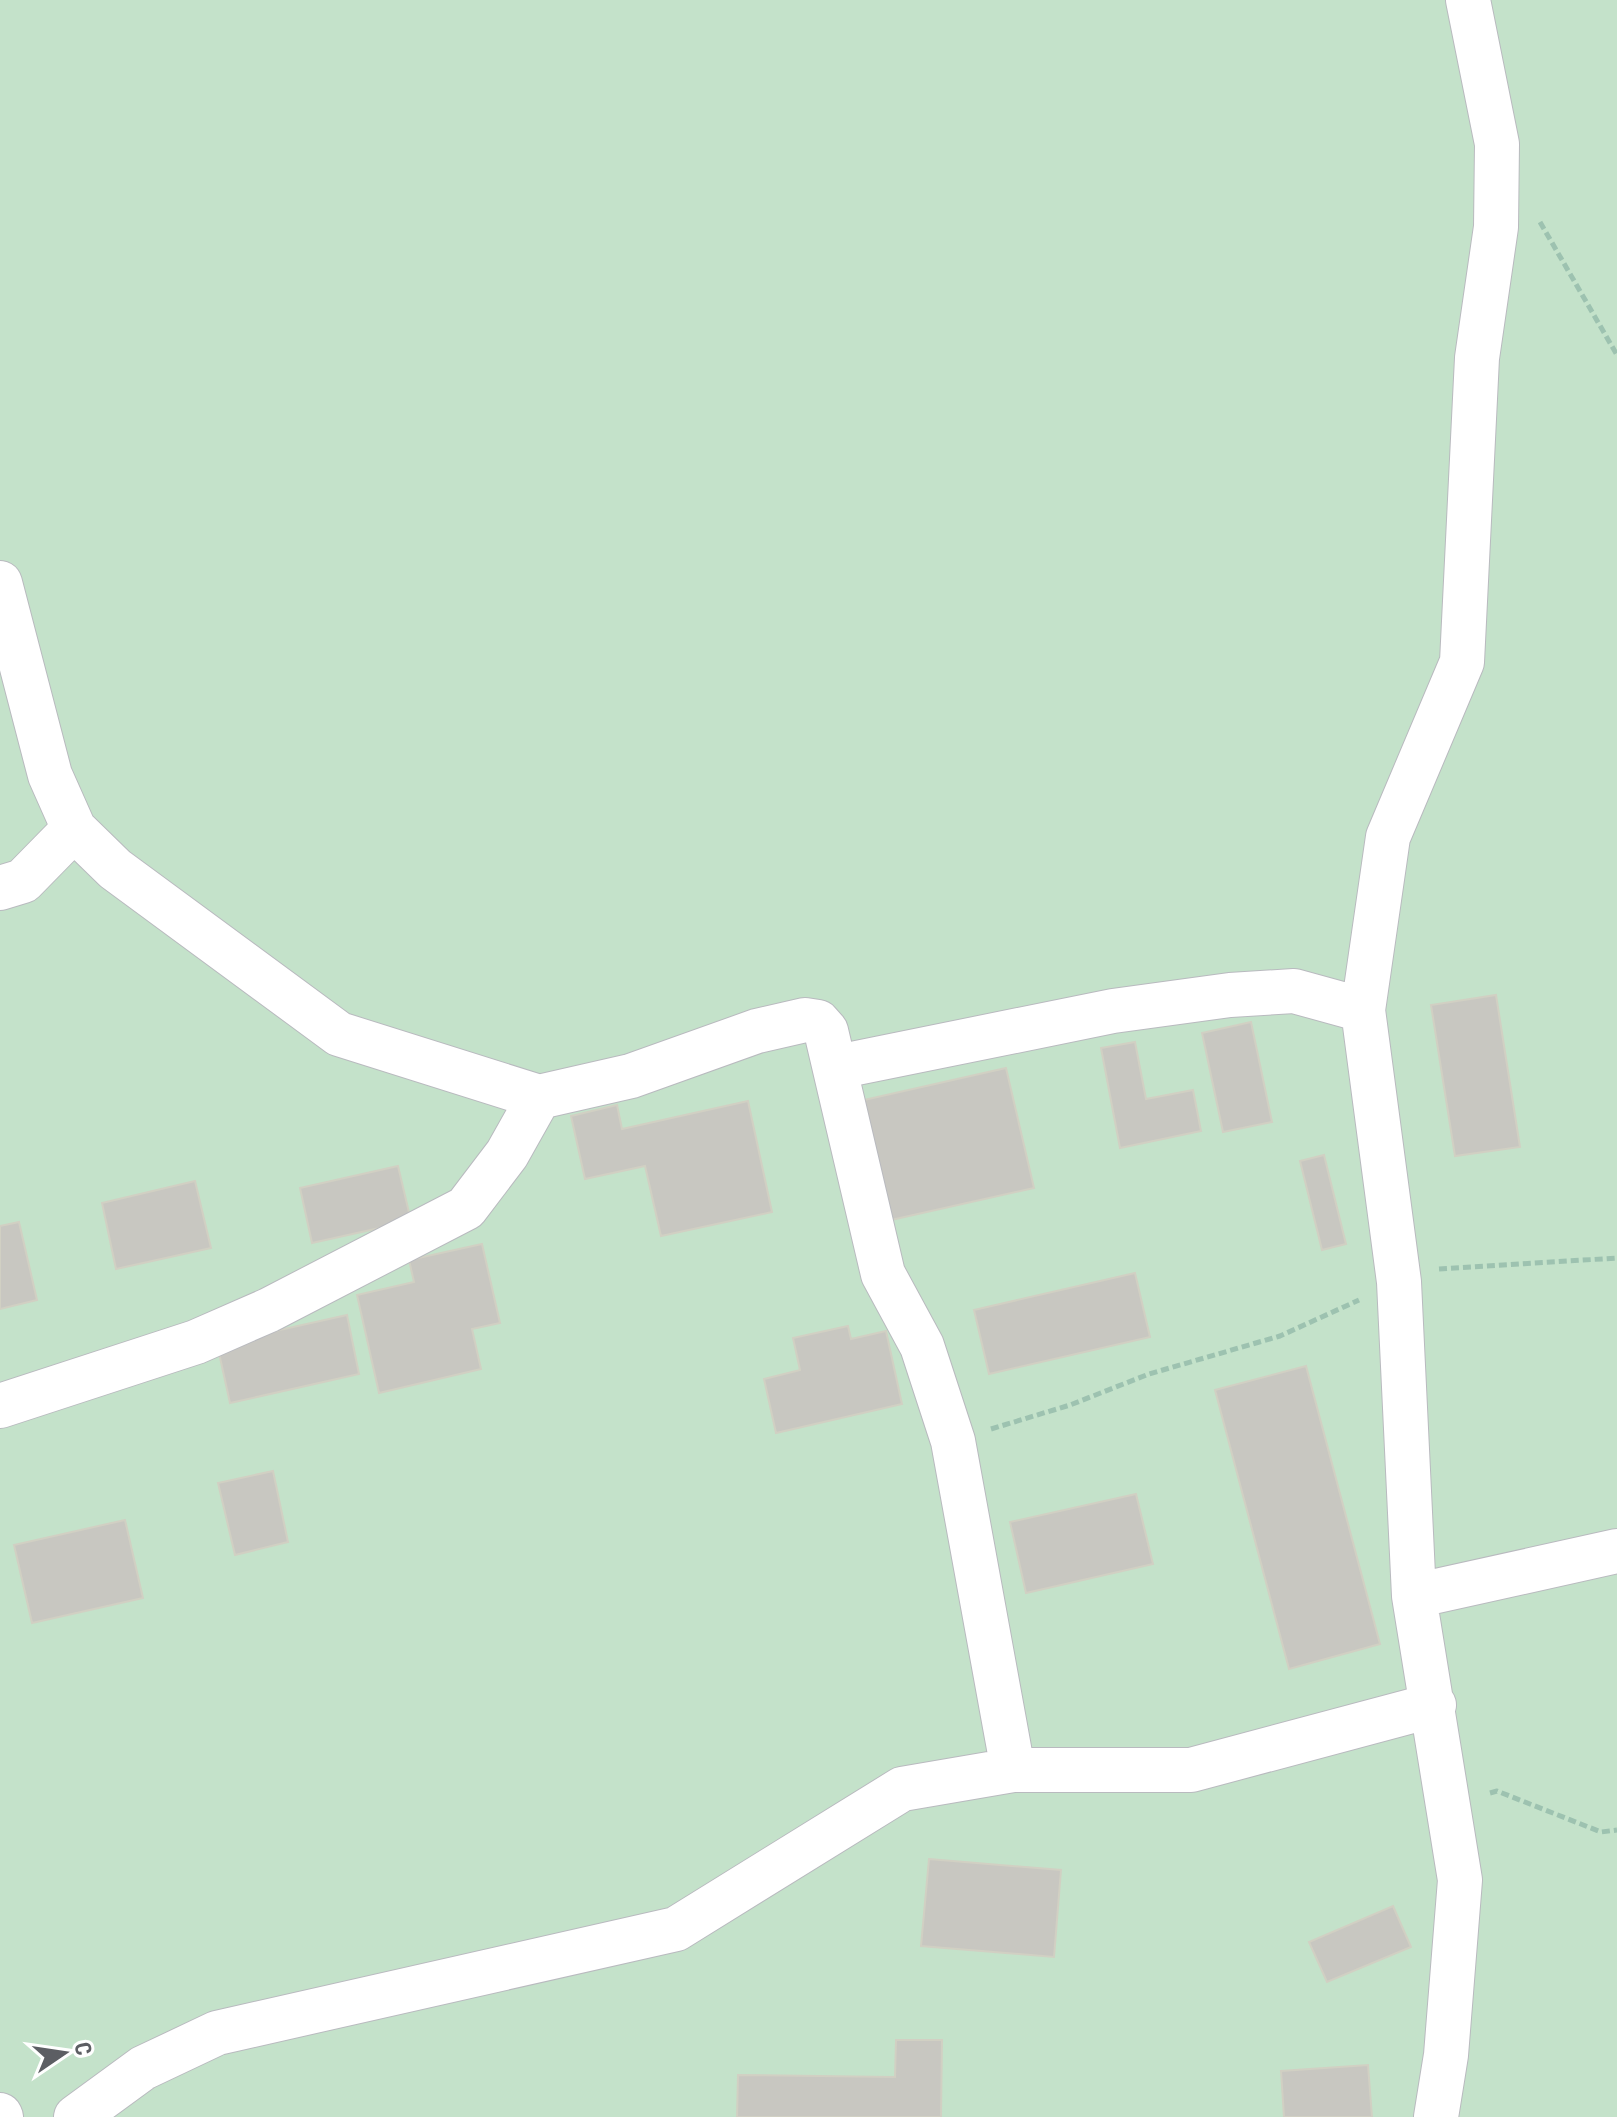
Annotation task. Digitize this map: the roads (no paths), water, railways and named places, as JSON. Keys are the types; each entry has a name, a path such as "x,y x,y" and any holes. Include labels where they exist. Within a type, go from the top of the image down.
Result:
{"street":[{"path":"1436,2117 1446,2055 1460,1880 1414,1596 1399,1282 1363,1010 1388,837 1462,662 1477,358 1496,227 1497,144 1468,0"},
{"path":"0,583 50,775 74,829 115,869 339,1034 539,1097 631,1076 757,1031 805,1020 818,1022 826,1031 837,1067 883,1274 922,1346 953,1441 1013,1770"},
{"path":"0,888 23,881 74,829"},
{"path":"837,1067 1113,1011 1230,995 1294,991 1363,1010"},
{"path":"0,1406 196,1342 269,1310 466,1208 507,1154 539,1097"},
{"path":"1414,1596 1617,1551"},
{"path":"76,2117 143,2068 217,2033 676,1929 902,1789 1013,1770 1191,1770 1434,1705"}]}
